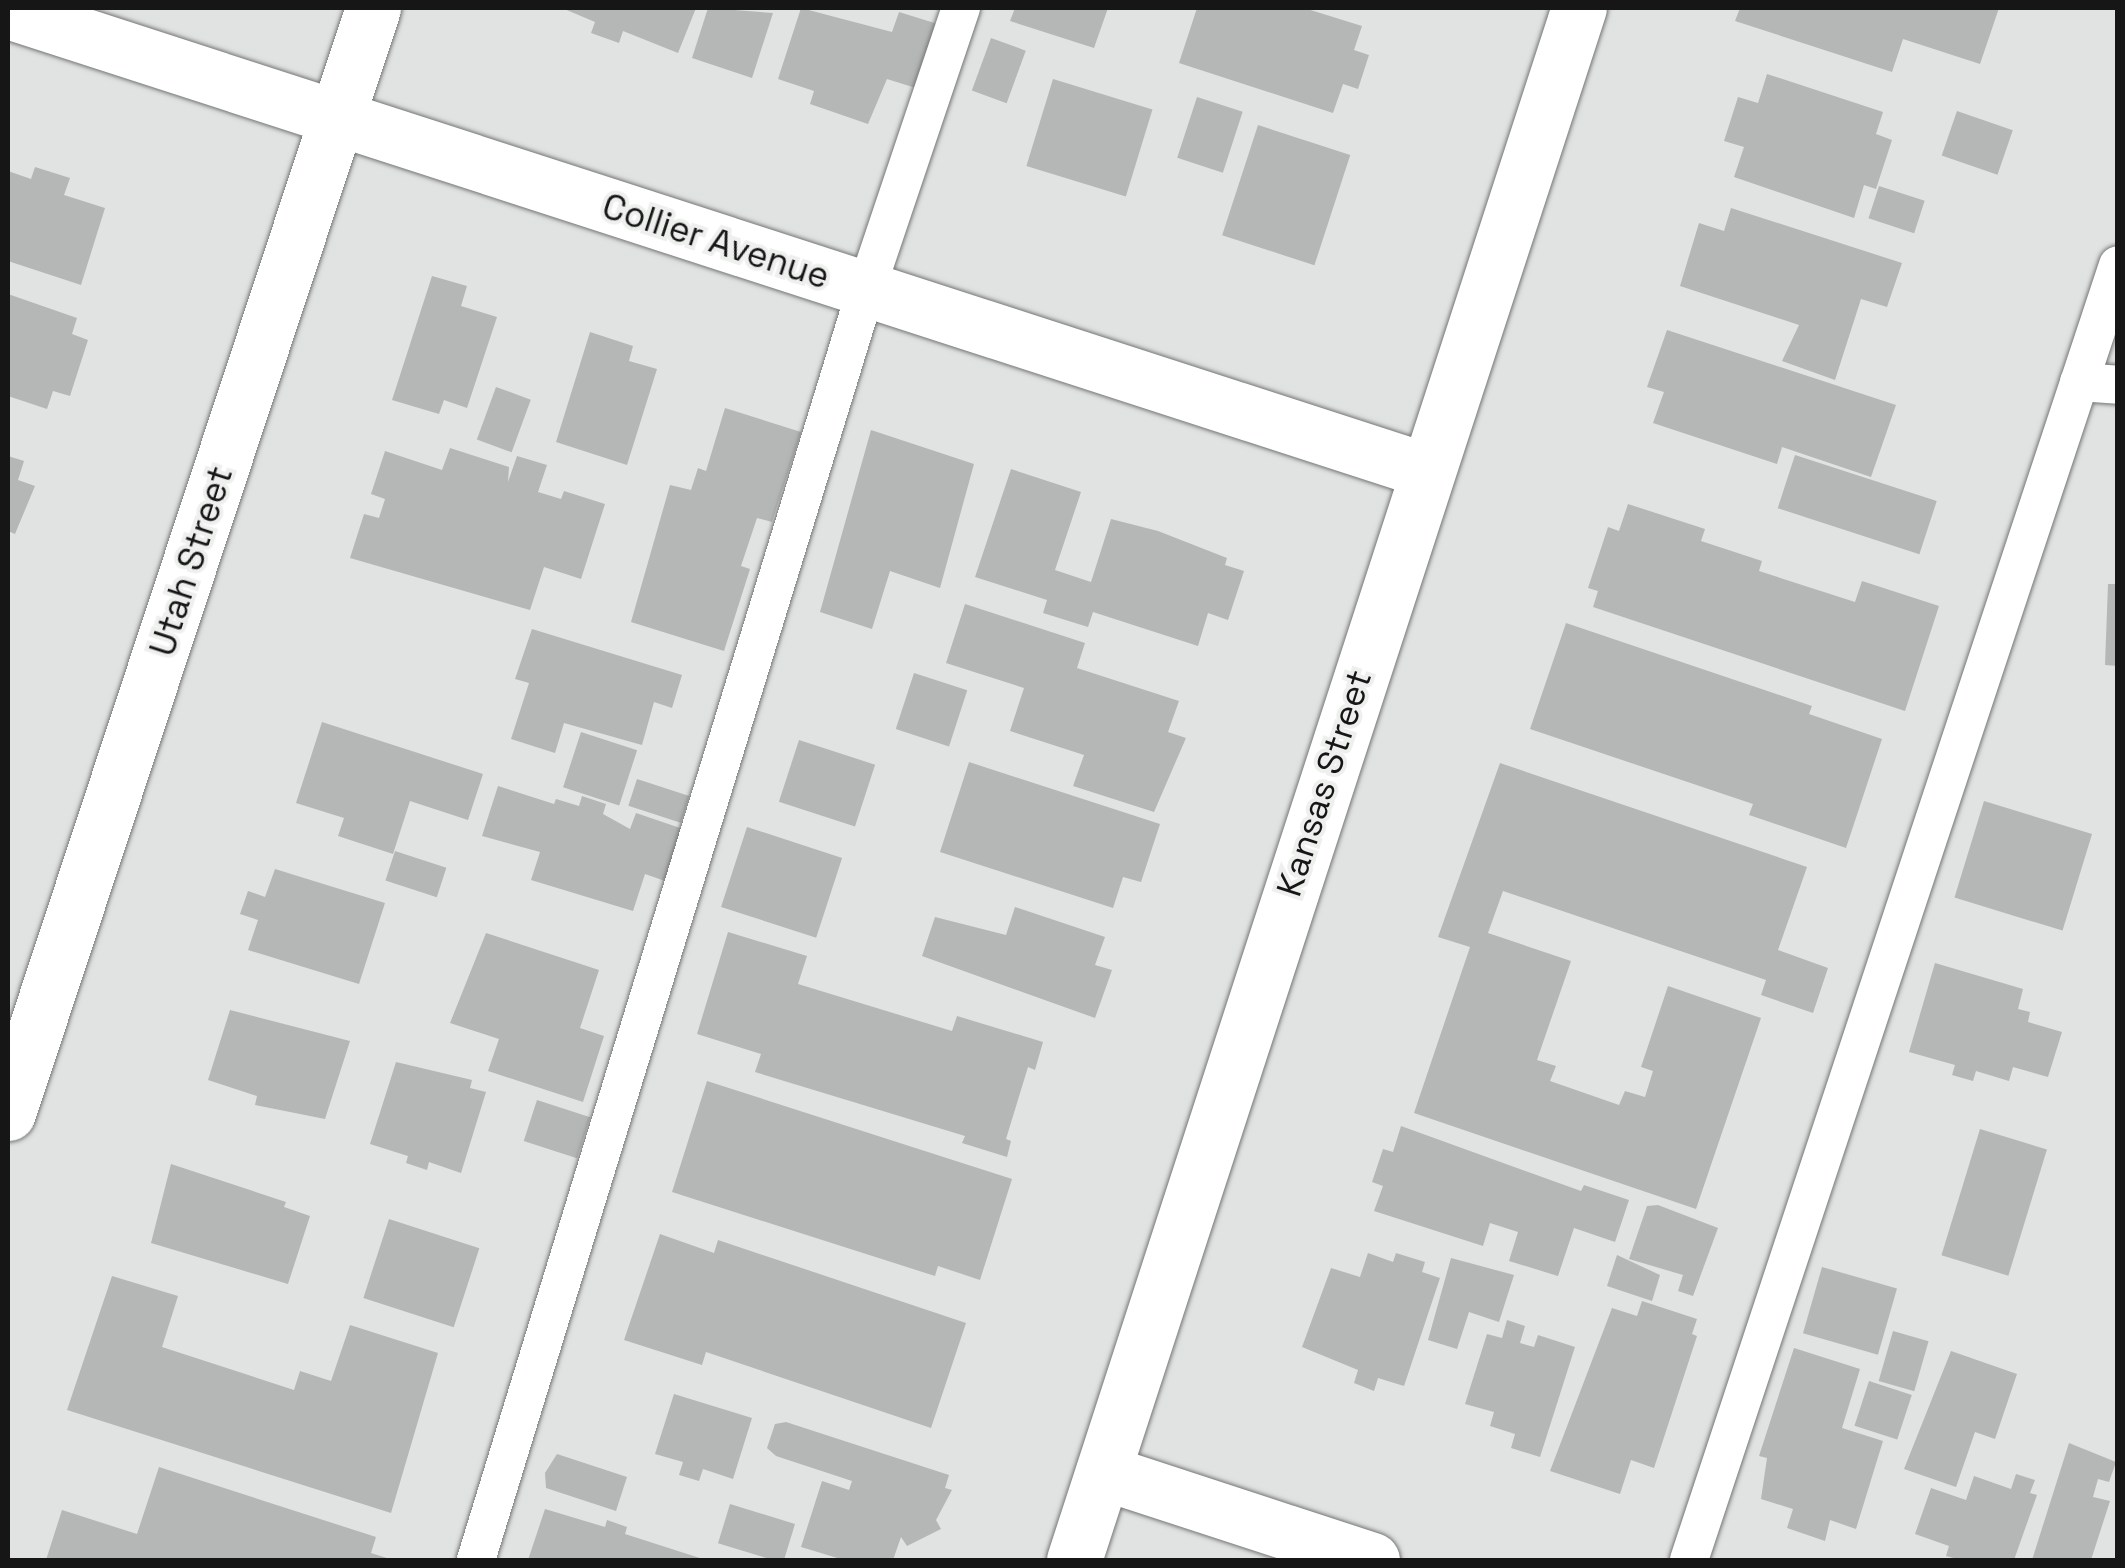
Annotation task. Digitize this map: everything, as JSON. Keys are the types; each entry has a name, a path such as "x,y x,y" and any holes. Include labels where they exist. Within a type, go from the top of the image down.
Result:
{"street":[{"name":"Utah Street","path":"8,1114 373,8"},
{"name":"Kansas Street","path":"1074,1560 1425,470 1579,8"},
{"name":"Collier Avenue","path":"8,11 1425,470"},
{"path":"1102,1472 1372,1560"}],"lane":[{"path":"476,1560 866,290 961,8"},
{"path":"1688,1560 2118,265"},
{"path":"2079,382 2118,385"}],"building":[{"path":"562,8 696,8 678,53 623,31 619,43 591,33 595,22"},
{"path":"708,8 773,13 752,78 692,58"},
{"path":"801,8 892,32 899,12 941,25 919,89 887,79 868,124 810,104 814,91 778,79"},
{"path":"1015,8 1108,8 1094,48 1010,21"},
{"path":"1197,8 1304,8 1362,26 1354,50 1369,55 1358,89 1343,84 1333,113 1179,63"},
{"path":"1740,8 1999,8 1980,64 1903,39 1892,72 1735,21"},
{"path":"991,38 1026,51 1007,103 972,91"},
{"path":"1767,74 1883,112 1876,134 1892,140 1876,189 1864,185 1854,218 1734,177 1744,147 1724,141 1738,97 1758,103"},
{"path":"1053,79 1152,109 1126,196 1026,166"},
{"path":"1197,97 1243,112 1223,173 1177,158"},
{"path":"1957,111 2013,130 1997,175 1942,155"},
{"path":"1258,125 1350,155 1314,265 1222,235"},
{"path":"35,167 70,178 64,195 105,208 81,285 8,261 8,171 31,179"},
{"path":"1879,186 1925,201 1914,233 1868,218"},
{"path":"1731,208 1902,263 1887,307 1861,299 1835,380 1782,361 1799,325 1680,286 1699,223 1724,231"},
{"path":"432,276 467,286 461,306 497,317 467,408 444,400 439,414 392,400"},
{"path":"8,294 77,318 72,334 88,340 70,396 53,391 47,409 8,396"},
{"path":"1667,330 1896,405 1871,477 1782,447 1777,464 1653,423 1664,392 1647,387"},
{"path":"590,332 633,346 629,361 657,369 627,465 556,442"},
{"path":"496,387 531,400 512,452 477,440"},
{"path":"725,408 801,432 772,522 757,518 741,566 750,569 724,651 631,622 670,485 691,490 698,468 706,471"},
{"path":"871,430 974,464 940,588 890,571 872,629 820,612"},
{"path":"450,448 509,467 508,482 517,456 547,465 538,492 561,499 564,491 605,504 581,579 544,567 530,610 350,558 364,514 379,518 385,499 371,494 385,451 442,470"},
{"path":"1795,455 1937,501 1919,554 1778,508"},
{"path":"8,456 24,461 18,480 35,486 15,534 8,531"},
{"path":"1011,469 1081,492 1055,570 1091,582 1111,519 1158,531 1227,558 1225,565 1244,571 1228,620 1208,613 1198,646 1093,612 1088,627 1043,613 1047,600 975,577"},
{"path":"1628,504 1705,529 1701,541 1762,561 1759,571 1855,602 1862,581 1939,606 1905,711 1593,607 1598,591 1588,588 1608,527 1619,531"},
{"path":"2108,584 2118,584 2118,666 2105,665"},
{"path":"965,604 1085,643 1077,668 1179,701 1168,732 1186,738 1154,812 1073,786 1084,755 1010,731 1024,688 946,663"},
{"path":"1566,623 1812,706 1809,714 1882,739 1846,848 1749,815 1753,804 1530,729"},
{"path":"532,629 682,675 672,708 654,702 642,745 564,723 555,753 511,739 529,683 515,679"},
{"path":"914,673 967,690 949,746 896,729"},
{"path":"322,722 483,774 468,820 410,801 393,854 338,836 344,818 296,803"},
{"path":"581,732 637,750 619,805 563,787"},
{"path":"799,740 875,765 855,827 779,802"},
{"path":"969,762 1160,824 1141,882 1123,877 1113,908 940,852"},
{"path":"1500,763 1807,867 1778,950 1828,968 1813,1013 1761,995 1766,980 1503,891 1488,933 1571,961 1537,1060 1556,1066 1550,1081 1619,1105 1625,1091 1645,1097 1653,1071 1641,1067 1668,986 1761,1018 1696,1209 1414,1113 1470,947 1438,937"},
{"path":"637,779 689,796 681,823 628,806"},
{"path":"498,786 554,804 556,799 579,806 582,796 606,804 603,814 630,829 636,813 683,829 665,881 645,874 633,911 531,880 540,852 482,836"},
{"path":"1984,801 2092,834 2063,931 1954,898"},
{"path":"747,827 842,858 816,938 721,907"},
{"path":"395,851 446,868 437,897 385,880"},
{"path":"275,869 385,903 359,984 248,950 258,920 240,914 248,891 265,897"},
{"path":"1015,907 1105,937 1095,965 1112,970 1095,1018 922,956 935,917 1006,935"},
{"path":"728,932 807,956 798,984 952,1031 957,1016 1043,1042 1035,1070 1028,1067 1006,1139 1011,1141 1007,1157 962,1143 965,1136 755,1072 761,1054 697,1034"},
{"path":"486,933 599,970 580,1028 604,1036 583,1102 488,1071 499,1039 450,1023"},
{"path":"1935,963 2023,989 2018,1009 2030,1012 2028,1022 2062,1032 2048,1077 2013,1067 2009,1081 1976,1071 1973,1081 1952,1075 1955,1065 1909,1052"},
{"path":"230,1010 350,1041 325,1119 255,1105 257,1096 208,1080"},
{"path":"396,1062 472,1080 470,1088 486,1092 461,1173 429,1162 427,1170 406,1163 408,1156 370,1144"},
{"path":"707,1081 1012,1179 980,1280 938,1266 935,1276 672,1192"},
{"path":"537,1100 590,1117 577,1158 524,1141"},
{"path":"1401,1126 1581,1191 1584,1185 1629,1200 1615,1242 1574,1228 1558,1276 1509,1261 1518,1232 1490,1223 1483,1246 1374,1211 1383,1186 1372,1182 1383,1149 1393,1152"},
{"path":"1980,1129 2047,1149 2008,1276 1941,1255"},
{"path":"171,1164 286,1202 284,1207 310,1216 288,1284 151,1243"},
{"path":"1658,1205 1718,1228 1693,1296 1678,1291 1683,1275 1629,1259 1647,1206"},
{"path":"389,1219 479,1248 454,1327 363,1298"},
{"path":"660,1234 714,1253 718,1240 966,1323 931,1428 706,1352 702,1365 624,1340"},
{"path":"1368,1253 1393,1262 1396,1253 1425,1262 1422,1272 1440,1278 1404,1386 1378,1378 1374,1391 1354,1383 1358,1370 1302,1347 1331,1268 1360,1277"},
{"path":"1617,1255 1660,1275 1652,1301 1607,1286"},
{"path":"1451,1258 1514,1275 1499,1322 1469,1312 1457,1349 1428,1340"},
{"path":"1822,1267 1897,1288 1878,1355 1803,1333"},
{"path":"112,1276 178,1296 162,1347 294,1390 300,1371 331,1381 350,1325 438,1353 391,1513 67,1410"},
{"path":"1642,1301 1697,1319 1692,1334 1697,1336 1654,1468 1631,1460 1620,1494 1550,1471 1612,1308 1637,1316"},
{"path":"1507,1320 1525,1326 1520,1343 1534,1347 1538,1335 1575,1347 1540,1457 1511,1448 1515,1434 1490,1426 1494,1412 1465,1404 1487,1334 1502,1338"},
{"path":"1893,1331 1929,1341 1914,1391 1879,1381"},
{"path":"1794,1348 1860,1369 1842,1428 1883,1441 1856,1529 1830,1520 1825,1541 1787,1528 1793,1509 1761,1499 1767,1458 1759,1456"},
{"path":"1951,1351 2017,1374 1995,1439 1975,1432 1956,1487 1904,1469"},
{"path":"1869,1381 1912,1395 1897,1440 1854,1426"},
{"path":"674,1394 752,1418 733,1479 703,1469 699,1481 679,1475 683,1462 655,1454"},
{"path":"786,1422 949,1475 945,1488 952,1490 936,1520 941,1529 907,1546 901,1537 893,1560 844,1560 801,1547 822,1481 849,1490 852,1481 776,1456 767,1448 775,1424"},
{"path":"2069,1443 2116,1462 2109,1482 2098,1479 2093,1497 2110,1501 2091,1560 2032,1560"},
{"path":"557,1454 627,1477 616,1511 546,1488 545,1473"},
{"path":"159,1467 376,1537 371,1553 393,1560 46,1560 62,1510 137,1534"},
{"path":"2016,1474 2035,1480 2030,1493 2037,1495 2014,1560 1961,1560 1946,1556 1949,1546 1915,1534 1931,1488 1966,1500 1974,1476 2011,1489"},
{"path":"730,1504 795,1524 784,1560 718,1543"},
{"path":"545,1509 605,1527 607,1520 627,1527 625,1534 706,1560 528,1560"}]}
